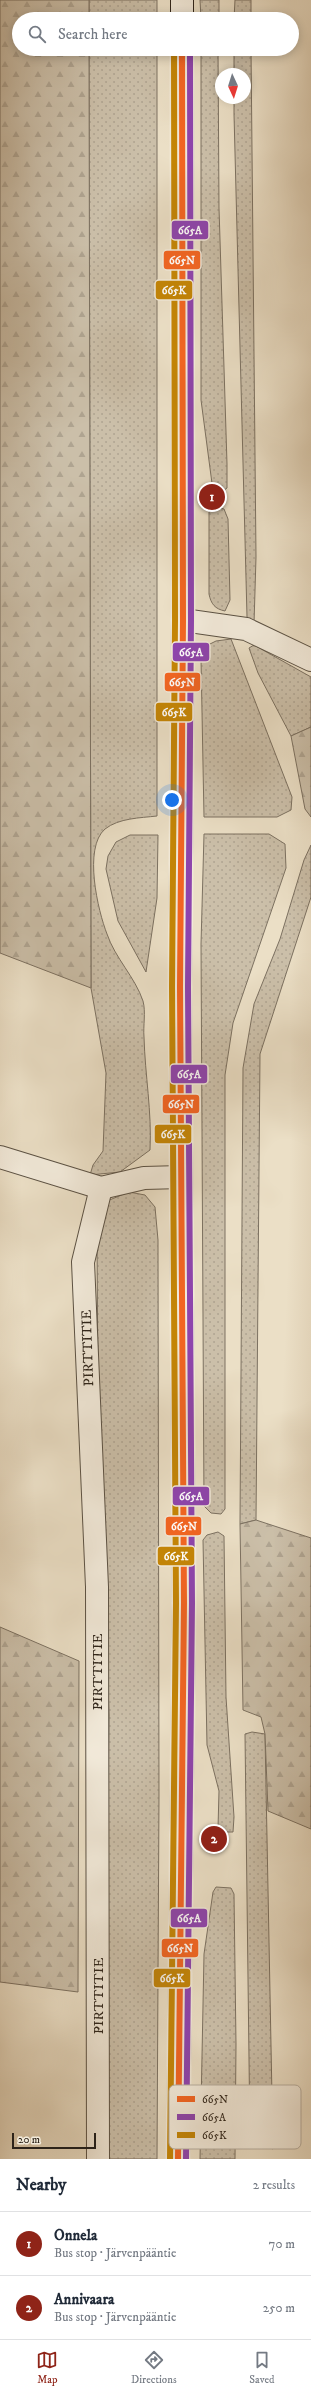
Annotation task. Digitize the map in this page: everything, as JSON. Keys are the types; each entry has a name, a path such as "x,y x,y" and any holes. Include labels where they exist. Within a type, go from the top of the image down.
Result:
{"main road":[{"path":"182,0 182,12"},
{"path":"179,2085 184,1611 180,831 183,620 182,56"},
{"path":"183,620 246,629 311,660"},
{"path":"0,1157 101,1188 144,1178 181,1177"},
{"name":"PIRTTITIE","path":"98,2159 97,1588 83,1262 101,1188"},
{"path":"178,2149 178,2159"}],"green space":[{"path":"0,0 89,0 89,12 12,12 12,56 89,56 91,988 0,953"},
{"path":"89,0 157,0 157,12 89,12"},
{"path":"200,0 219,0 219,12 201,12"},
{"path":"235,0 251,0 251,12 234,12"},
{"path":"89,56 157,56 157,816 123,821 111,825 105,829 98,838 95,850 94,865 94,880 103,924 115,951 135,984 144,1005 150,1150 120,1172 90,1175 93,1165 103,1151 106,1073 91,988"},
{"path":"201,56 218,56 218,68 215,68 215,104 218,104 219,208 227,488 220,493 213,491 201,400"},
{"path":"234,56 251,56 256,557 254,624 247,617 234,104 251,104 251,68 234,68"},
{"path":"216,507 224,509 228,519 230,600 225,611 214,606 209,594 209,512"},
{"path":"231,639 292,797 291,810 277,817 204,817 201,659 206,646 216,641"},
{"path":"254,645 311,677 311,727 291,736 258,673 249,648"},
{"path":"311,727 311,817 305,809 291,736"},
{"path":"204,834 269,834 285,844 286,868 233,1023 225,1075 225,1509 221,1514 211,1513 204,1506 201,944"},
{"path":"130,835 158,835 157,898 146,972 118,921 106,869 108,856 116,842"},
{"path":"311,845 311,897 260,1054 256,1520 240,1524 243,1068 254,1004 280,939 304,860"},
{"path":"129,1192 145,1195 155,1207 158,1240 159,1795 157,2159 104,2159 109,1715 98,1388 97,1239 107,1201"},
{"path":"256,1520 311,1538 311,1829 268,1811 265,1734 261,1717 243,1710 240,1524"},
{"path":"218,1532 224,1536 226,1697 234,1817 233,1832 226,1832 218,1828 219,1791 207,1745 203,1540 207,1535"},
{"path":"0,1627 79,1661 78,1992 0,1982"},
{"path":"252,1732 265,1734 272,2085 249,2085 245,1734"},
{"path":"216,1887 231,1888 234,1894 236,2085 201,2085 204,1954 213,1892"},
{"path":"200,2149 235,2149 235,2159 200,2159"}],"transit line":[{"name":"665K","path":"171,2085 176,1603 172,987 175,620 174,56"},
{"name":"665N","path":"179,2085 184,1603 180,987 183,620 182,56"},
{"name":"665A","path":"187,2085 192,1603 188,987 191,620 190,56"},
{"name":"665K","path":"170,2149 170,2159"},
{"name":"665N","path":"178,2149 178,2159"},
{"name":"665A","path":"186,2149 186,2159"}],"place":[{"name":"Onnela","path":"212,497"},
{"name":"Annivaara","path":"214,1839"}]}
